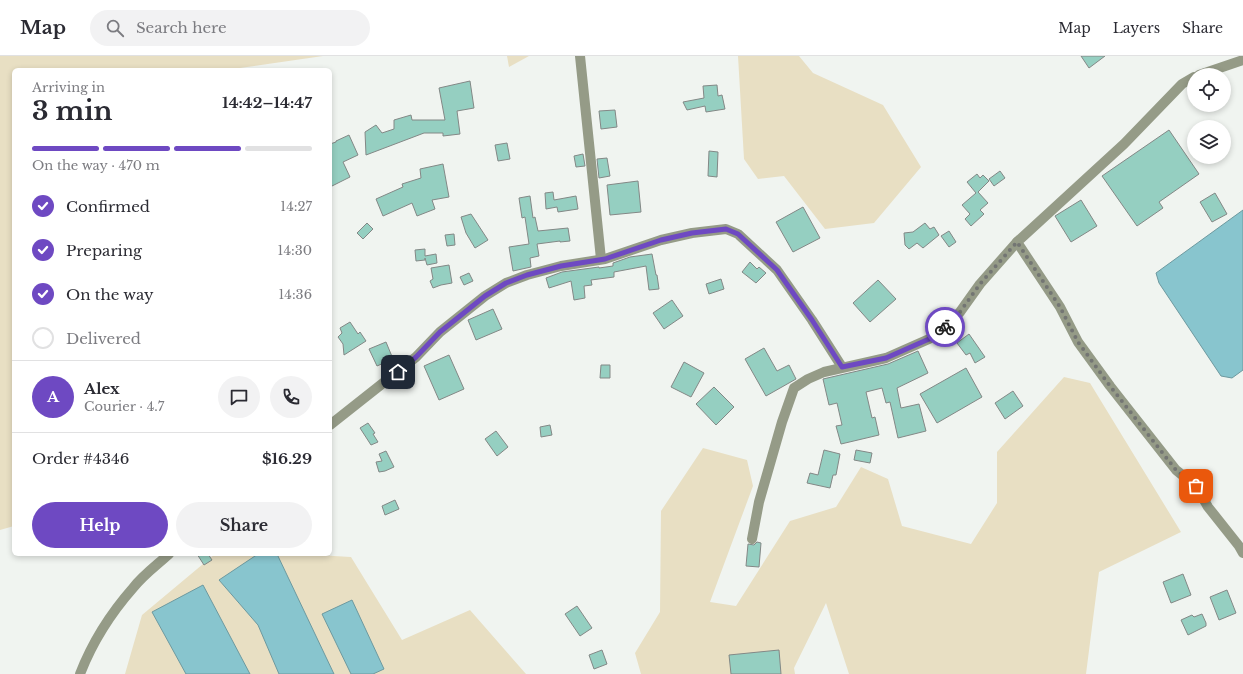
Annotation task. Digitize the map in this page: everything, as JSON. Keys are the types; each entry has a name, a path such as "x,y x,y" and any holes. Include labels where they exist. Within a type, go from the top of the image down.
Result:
{"street":[{"path":"580,56 601,259"},
{"path":"1219,68 1243,60"},
{"path":"752,539 759,502 782,422 794,388 808,379 824,372 886,358 929,339 948,325 960,312 980,284 1017,242 1124,144 1182,84 1187,81"},
{"path":"332,423 416,357 440,332 485,296 506,283 527,275 561,266 601,259 661,240 692,233 726,229 738,234 777,270 812,320 842,367"},
{"path":"1017,242 1060,307 1078,342 1110,386 1176,470 1196,486 1208,507 1243,553"},
{"path":"80,674 87,657 114,613 134,587 167,556"}],"shaded area":[{"path":"0,56 323,56 240,68 12,68 12,527 0,530"},
{"path":"507,56 529,56 509,67"},
{"path":"738,56 799,56 813,73 883,105 921,167 874,223 825,229 784,176 758,179 744,159"},
{"path":"1064,377 1090,383 1181,532 1099,572 1086,674 849,674 826,603 794,668 795,674 641,674 635,653 660,612 661,511 703,448 747,460 753,486 710,602 736,606 790,521 836,507 861,467 888,479 902,526 971,544 997,503 997,452"},
{"path":"213,556 351,557 402,640 470,610 526,674 125,674 142,615"}],"water":[{"path":"1243,210 1243,370 1232,378 1221,376 1159,283 1156,273"},
{"path":"255,556 278,556 334,674 279,674 258,625 219,580"},
{"path":"203,585 250,674 186,674 152,612"},
{"path":"352,600 384,669 373,674 351,674 322,614"}],"building":[{"path":"1081,56 1105,56 1089,68"},
{"path":"470,81 474,108 457,111 460,134 443,136 443,133 424,133 366,155 365,132 376,125 382,133 394,129 394,120 411,115 412,120 445,120 439,88"},
{"path":"717,85 718,96 722,95 725,109 706,112 705,106 687,110 683,102 704,98 703,86"},
{"path":"615,110 617,127 601,129 599,111"},
{"path":"1169,130 1187,156 1187,164 1192,164 1199,174 1159,202 1163,208 1137,226 1102,176"},
{"path":"349,135 358,155 343,162 350,177 332,186 332,143"},
{"path":"507,143 510,159 498,161 495,145"},
{"path":"709,151 718,152 717,177 708,176"},
{"path":"583,154 585,166 576,167 574,156"},
{"path":"607,158 610,176 599,178 597,159"},
{"path":"443,164 449,197 432,200 435,209 417,216 412,203 383,216 376,199 403,187 402,184 421,178 420,169"},
{"path":"1000,171 1005,178 994,186 989,179"},
{"path":"977,174 980,178 983,175 989,181 978,192 988,203 980,210 984,214 971,226 965,219 970,214 962,205 976,193 967,182"},
{"path":"638,181 641,212 610,215 607,185"},
{"path":"553,192 554,200 576,196 578,209 558,212 557,207 546,209 545,193"},
{"path":"1215,193 1227,214 1212,222 1200,202"},
{"path":"530,196 533,218 535,217 538,231 568,228 570,241 537,244 539,256 530,258 531,267 513,271 509,247 529,244 525,217 522,218 519,198"},
{"path":"1081,200 1097,226 1071,242 1055,216"},
{"path":"803,207 820,238 793,252 776,222"},
{"path":"471,214 488,240 475,248 466,233 461,217"},
{"path":"367,223 373,229 363,239 357,233"},
{"path":"925,223 930,229 934,227 939,235 923,248 917,243 909,249 905,245 904,233 913,232"},
{"path":"949,231 956,242 949,247 941,236"},
{"path":"454,234 455,245 447,246 445,235"},
{"path":"425,249 425,256 436,254 437,263 427,265 425,258 425,260 416,261 415,250"},
{"path":"652,254 659,289 649,290 646,266 614,272 614,277 591,280 592,285 584,286 585,298 574,300 571,281 549,288 546,278 562,272 613,266 613,263 630,257"},
{"path":"750,262 757,269 759,267 766,273 756,283 742,272"},
{"path":"449,265 452,283 433,288 430,281 433,279 431,268"},
{"path":"469,273 473,281 464,285 460,277"},
{"path":"721,279 724,289 709,294 706,284"},
{"path":"878,280 896,299 870,322 853,303"},
{"path":"672,300 683,316 664,329 653,313"},
{"path":"493,309 502,329 476,340 468,320"},
{"path":"350,322 358,334 360,332 366,341 344,355 343,344 338,337 342,333 340,328"},
{"path":"969,334 985,357 975,363 970,353 966,355 957,343"},
{"path":"386,342 393,359 377,366 369,349"},
{"path":"764,348 777,371 789,365 796,379 766,396 745,359"},
{"path":"918,351 928,373 897,388 901,408 919,404 926,431 898,438 890,402 886,403 882,388 866,392 872,418 875,417 879,435 841,444 836,426 842,425 837,403 829,405 823,379 888,364"},
{"path":"449,355 464,389 439,400 424,366"},
{"path":"684,362 704,373 691,397 671,387"},
{"path":"601,365 610,365 610,378 600,378"},
{"path":"966,368 982,397 937,423 920,394"},
{"path":"714,387 734,407 716,425 696,404"},
{"path":"1013,391 1023,406 1005,419 995,403"},
{"path":"368,423 375,433 373,434 378,442 371,445 360,428"},
{"path":"550,425 552,435 541,437 540,427"},
{"path":"496,431 508,447 497,456 485,439"},
{"path":"824,450 840,454 836,475 833,475 830,488 807,483 810,473 818,475"},
{"path":"856,450 872,453 870,463 854,460"},
{"path":"386,451 394,467 379,472 376,462 382,461 379,454"},
{"path":"395,500 399,509 385,515 382,506"},
{"path":"757,542 761,543 759,567 746,566 748,544 754,545"},
{"path":"198,556 209,556 212,560 204,565"},
{"path":"1183,574 1191,595 1171,603 1163,582"},
{"path":"1227,590 1236,613 1219,620 1210,597"},
{"path":"577,606 592,628 580,636 565,614"},
{"path":"1202,614 1206,626 1188,635 1181,620 1192,615 1194,617"},
{"path":"602,650 607,664 594,669 589,655"},
{"path":"779,650 781,674 731,674 729,655"}],"way so far":[{"path":"945,327 960,312 980,284 1017,242 1060,307 1078,342 1110,386 1176,470 1182,473 1196,486"}],"route":[{"path":"398,372 416,357 440,332 485,296 506,283 527,275 561,266 605,259 661,240 692,233 726,229 738,234 777,270 812,320 842,367 886,358 929,339 945,327"}]}
